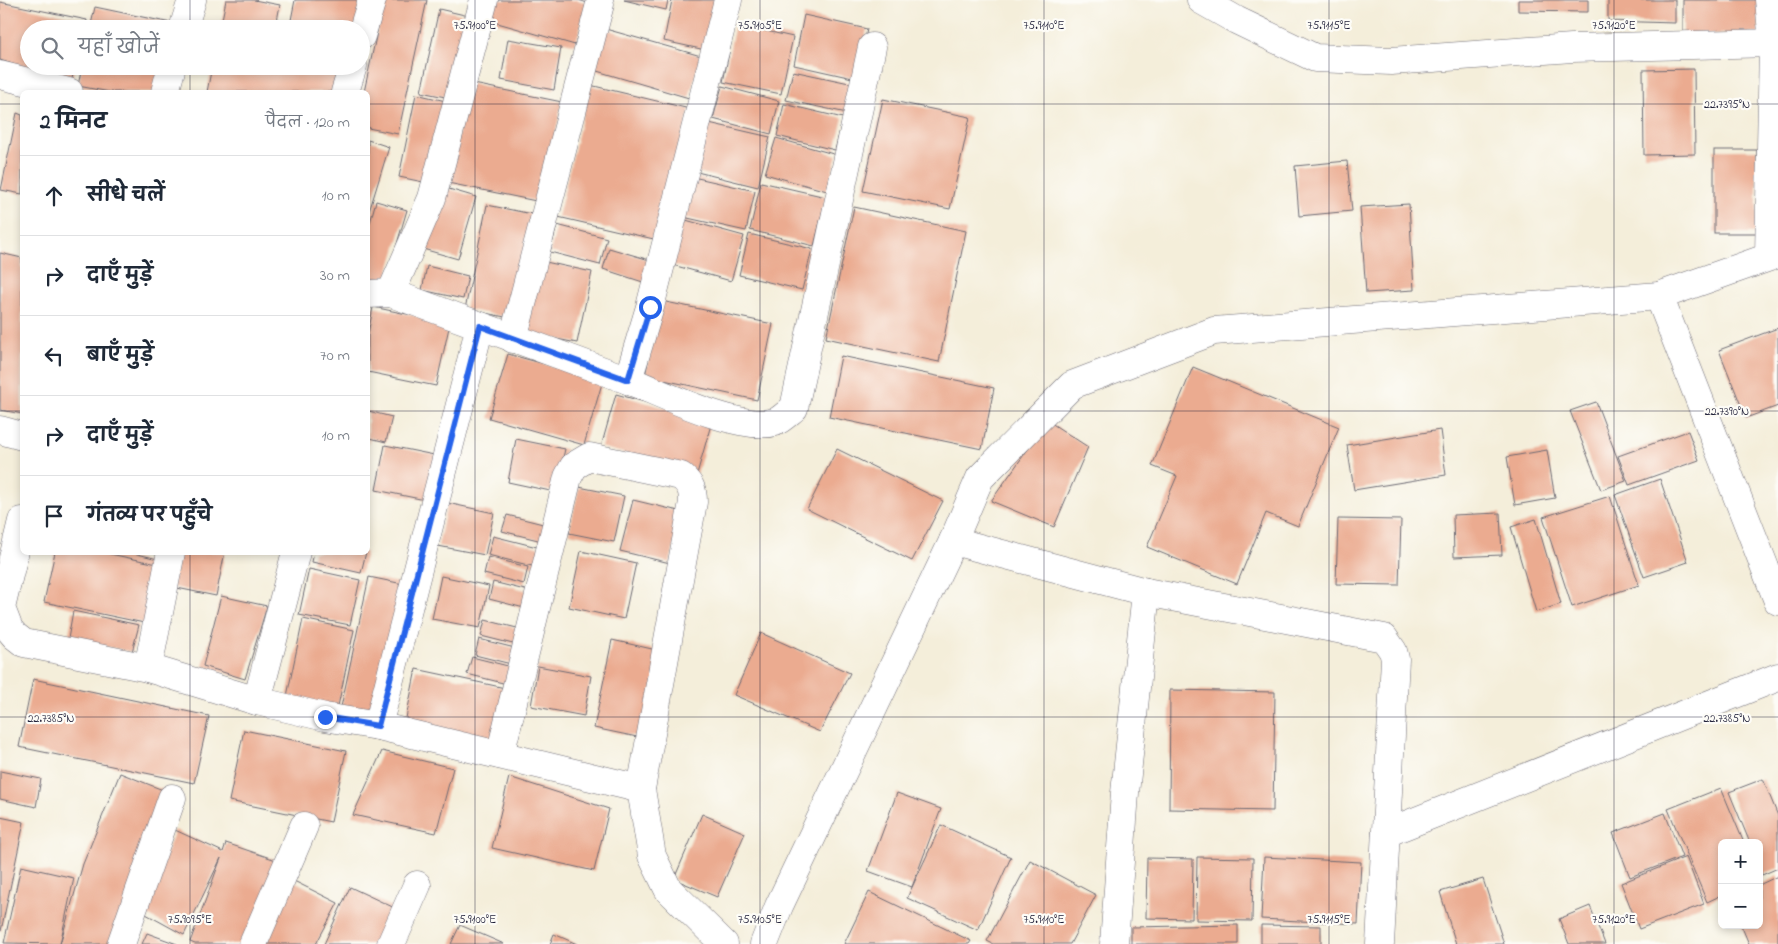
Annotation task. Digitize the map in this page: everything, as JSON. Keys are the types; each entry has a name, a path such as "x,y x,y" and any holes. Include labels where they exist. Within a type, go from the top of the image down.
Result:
{"street":[{"path":"186,20 192,0"},
{"path":"366,20 372,0"},
{"path":"484,0 432,198 380,294 480,326 628,380 728,420 755,423 776,422 794,408 872,47"},
{"path":"628,380 650,307 728,0"},
{"path":"1201,0 1239,10 1315,58 1391,61 1572,48 1775,42"},
{"path":"764,944 779,906 953,541 980,478 1072,385 1214,331 1659,296 1774,255 1775,42 1769,0"},
{"path":"513,339 600,4"},
{"path":"165,90 169,75"},
{"path":"346,90 350,75"},
{"path":"0,76 60,90"},
{"path":"1659,296 1778,601"},
{"path":"378,726 480,326"},
{"path":"0,430 20,435"},
{"path":"500,755 568,478 574,466 589,457 681,476 689,484 693,492 693,502 641,789 652,856 668,889 724,944"},
{"path":"20,530 2,608 6,623 15,636 24,642 148,668 256,701 325,717 378,726 641,789"},
{"path":"953,541 1146,592 1384,638 1393,650 1394,658 1380,944"},
{"path":"148,668 170,555"},
{"path":"256,701 295,555"},
{"path":"1114,944 1125,793 1146,592"},
{"path":"1386,833 1778,677"},
{"path":"121,944 172,798"},
{"path":"253,944 304,826"},
{"path":"391,944 417,885"}],"building":[{"path":"226,0 254,0 280,5 277,20 222,20"},
{"path":"295,0 361,0 357,20 291,20"},
{"path":"384,0 427,0 398,134 370,128 370,90 364,90 368,75 370,75 370,64"},
{"path":"493,0 578,0 588,3 575,45 487,20"},
{"path":"624,0 668,0 666,10"},
{"path":"672,0 721,0 710,51 664,41"},
{"path":"1518,0 1588,0 1588,12 1518,11"},
{"path":"1608,0 1675,0 1675,23 1608,21"},
{"path":"1683,0 1759,0 1759,34 1683,34"},
{"path":"0,2 87,20 20,20 20,66 0,60"},
{"path":"95,7 157,20 92,20"},
{"path":"439,9 473,17 455,99 421,92"},
{"path":"804,15 867,29 857,79 794,65"},
{"path":"735,24 793,37 781,94 723,82"},
{"path":"602,28 701,56 689,98 590,69"},
{"path":"508,39 561,48 554,90 501,80"},
{"path":"1694,69 1695,154 1644,155 1643,70"},
{"path":"793,71 854,84 847,113 786,100"},
{"path":"46,75 73,75 71,83"},
{"path":"80,75 160,75 156,90 99,90 78,86"},
{"path":"210,75 337,75 333,90 207,90"},
{"path":"469,83 562,102 541,202 448,183"},
{"path":"590,85 690,109 658,240 558,217"},
{"path":"722,86 779,101 771,134 713,119"},
{"path":"416,94 450,102 433,184 399,177"},
{"path":"883,99 970,117 950,209 863,191"},
{"path":"784,104 843,118 835,150 777,136"},
{"path":"17,113 20,114 20,194 1,190"},
{"path":"709,123 770,137 758,187 697,172"},
{"path":"776,138 837,155 827,191 765,174"},
{"path":"370,141 389,147 370,209"},
{"path":"1714,150 1757,150 1757,233 1714,233"},
{"path":"1347,161 1352,211 1299,216 1295,166"},
{"path":"693,177 755,191 746,231 683,217"},
{"path":"761,182 826,197 814,246 750,230"},
{"path":"442,187 476,197 458,259 423,249"},
{"path":"376,201 407,210 385,284 370,280 370,223"},
{"path":"1409,204 1414,290 1366,293 1360,207"},
{"path":"487,205 532,214 510,318 465,309"},
{"path":"854,207 966,231 939,362 826,338"},
{"path":"682,219 744,236 731,281 669,264"},
{"path":"557,225 607,238 600,265 550,252"},
{"path":"749,234 812,249 802,290 739,275"},
{"path":"609,248 653,261 646,283 603,269"},
{"path":"0,253 20,258 20,414 0,410"},
{"path":"541,261 592,272 577,343 526,333"},
{"path":"427,266 468,276 463,299 422,290"},
{"path":"661,301 773,324 757,400 645,376"},
{"path":"373,307 450,323 436,386 370,372 370,324"},
{"path":"1778,328 1778,406 1746,418 1719,350"},
{"path":"508,354 603,380 584,445 489,418"},
{"path":"841,356 994,388 982,449 829,417"},
{"path":"1193,367 1339,427 1298,526 1266,513 1237,584 1147,547 1177,476 1152,466"},
{"path":"616,394 712,421 697,474 601,447"},
{"path":"1596,402 1626,481 1601,490 1570,411"},
{"path":"370,412 392,417 386,442 370,438"},
{"path":"1048,421 1088,447 1054,527 991,501"},
{"path":"1440,430 1446,475 1354,490 1347,445"},
{"path":"1688,431 1699,460 1629,485 1618,456"},
{"path":"516,439 565,449 555,492 508,482"},
{"path":"385,445 439,456 430,501 376,490"},
{"path":"837,449 943,501 912,561 807,509"},
{"path":"1547,450 1555,498 1515,505 1507,457"},
{"path":"1660,479 1688,562 1644,577 1615,495"},
{"path":"579,487 624,496 614,542 569,533"},
{"path":"1610,496 1639,585 1572,607 1543,517"},
{"path":"633,500 683,512 670,563 620,551"},
{"path":"447,503 494,513 485,555 438,546"},
{"path":"1500,513 1502,555 1454,557 1453,515"},
{"path":"507,515 547,525 542,541 502,531"},
{"path":"1338,519 1401,520 1399,585 1336,584"},
{"path":"1536,519 1561,604 1536,612 1511,527"},
{"path":"493,536 541,548 536,567 488,555"},
{"path":"581,551 636,563 624,619 569,607"},
{"path":"54,555 115,555 162,565 149,624 44,602"},
{"path":"141,555 163,555 162,560"},
{"path":"178,555 224,555 216,596 172,587"},
{"path":"313,555 365,555 361,573 312,562"},
{"path":"488,557 528,567 524,584 484,574"},
{"path":"309,569 360,580 350,625 299,615"},
{"path":"441,576 489,586 480,628 432,619"},
{"path":"369,577 408,585 376,714 341,707"},
{"path":"493,582 533,592 528,609 489,599"},
{"path":"221,596 267,606 245,679 203,666"},
{"path":"73,611 139,625 132,652 68,639"},
{"path":"303,619 354,630 337,711 286,701"},
{"path":"485,620 525,630 521,646 481,636"},
{"path":"761,633 850,673 820,732 734,695"},
{"path":"479,639 519,649 515,665 475,655"},
{"path":"612,640 661,651 642,738 594,728"},
{"path":"472,657 512,667 507,684 467,674"},
{"path":"538,666 591,676 584,716 531,706"},
{"path":"416,669 510,689 499,743 405,723"},
{"path":"33,679 209,716 194,783 19,747"},
{"path":"1170,690 1275,692 1273,811 1169,809"},
{"path":"244,730 346,751 331,822 229,801"},
{"path":"382,751 453,768 436,833 353,815"},
{"path":"0,771 41,779 36,807 0,799"},
{"path":"120,773 168,792 111,944 60,944 83,864"},
{"path":"509,777 609,809 594,871 492,848"},
{"path":"1763,779 1778,816 1778,868 1763,875 1763,839 1748,839 1729,792"},
{"path":"1721,788 1742,839 1718,839 1718,897 1707,902 1668,809"},
{"path":"897,793 941,809 912,887 868,871"},
{"path":"1665,813 1682,857 1630,877 1613,833"},
{"path":"702,814 745,833 717,897 674,879"},
{"path":"0,817 24,822 1,931 0,931"},
{"path":"941,825 1011,857 978,930 907,898"},
{"path":"175,830 223,852 226,843 282,862 249,944 195,944 190,942 221,858 184,935 144,913"},
{"path":"1197,857 1253,858 1252,921 1196,920"},
{"path":"1264,857 1361,862 1358,924 1261,919"},
{"path":"1686,857 1704,904 1639,929 1621,883"},
{"path":"1147,858 1193,859 1192,919 1146,918"},
{"path":"1030,860 1096,895 1070,944 993,944 987,941"},
{"path":"21,866 74,878 60,944 4,943"},
{"path":"1778,876 1778,944 1749,944 1743,929 1763,929 1763,883"},
{"path":"1483,879 1504,944 1456,944 1440,892"},
{"path":"294,881 338,903 316,944 263,944"},
{"path":"350,887 399,910 383,944 324,944"},
{"path":"869,892 971,941 969,944 844,944"},
{"path":"1590,906 1605,944 1569,944 1559,919"},
{"path":"460,925 504,944 451,944"},
{"path":"1238,925 1238,944 1131,944 1131,927"},
{"path":"1261,925 1321,926 1321,944 1261,944"},
{"path":"147,933 177,944 142,944"},
{"path":"554,934 577,944 550,944"}],"route":[{"path":"325,717 378,726 480,326 628,380 650,307"}]}
